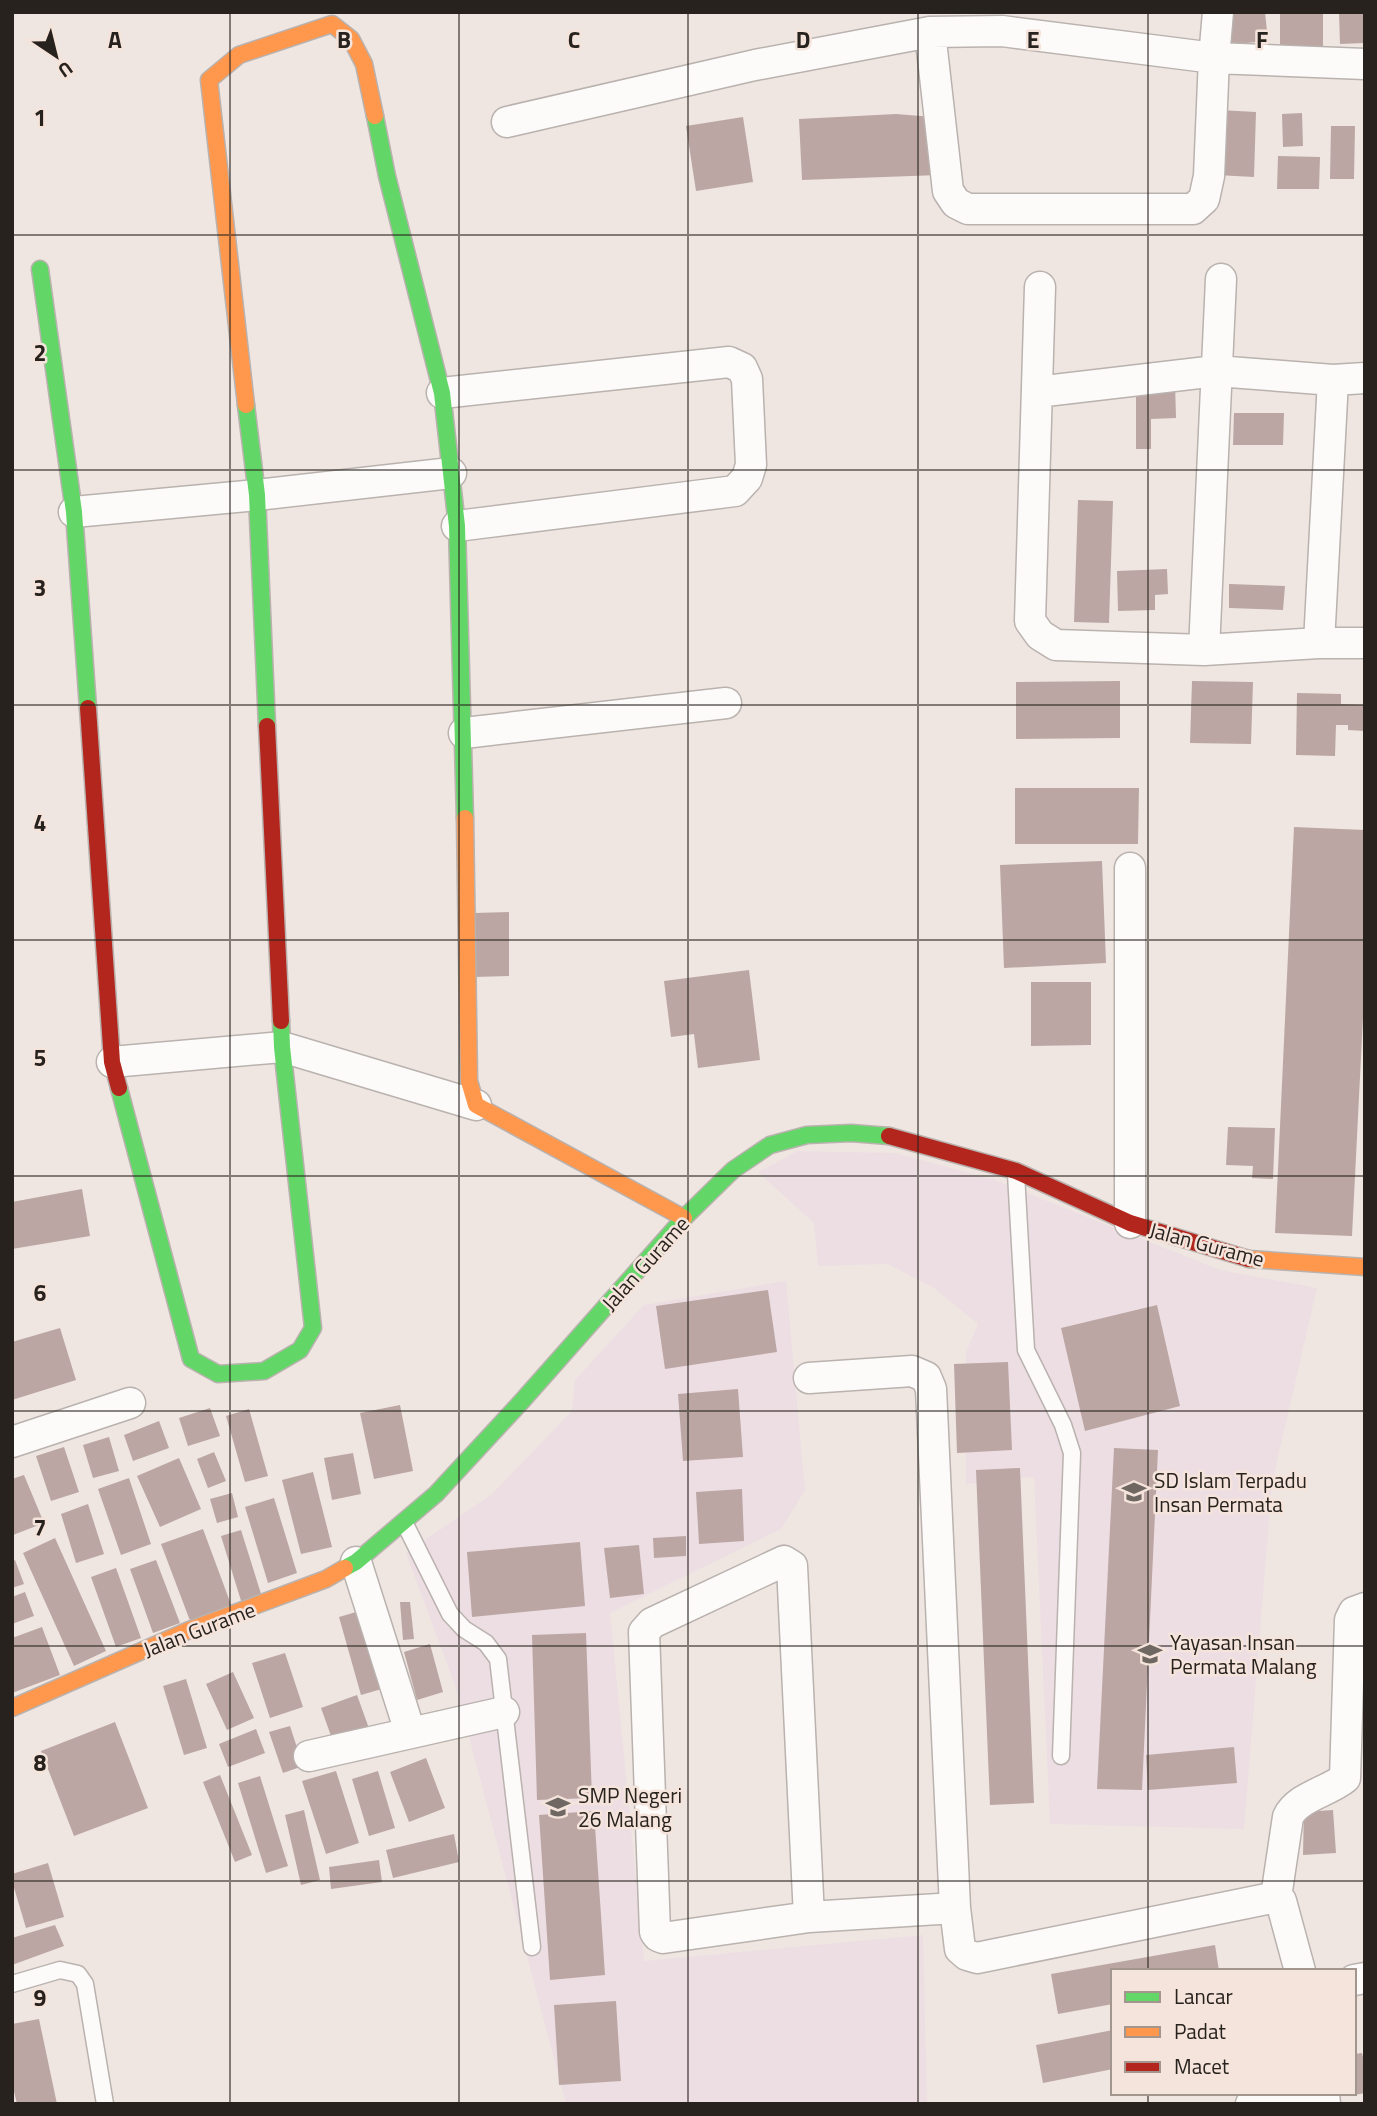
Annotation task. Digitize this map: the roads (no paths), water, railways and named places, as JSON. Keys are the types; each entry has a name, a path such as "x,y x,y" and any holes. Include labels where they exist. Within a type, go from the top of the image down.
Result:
{"street":[{"path":"930,32 948,191 956,202 968,209 1193,209 1204,199 1209,176 1218,12"},
{"path":"40,269 74,512 111,1062 191,1359 218,1374 264,1371 300,1350 313,1328 282,1047 257,495 209,80 239,55 332,24 351,39 364,64 387,176 442,393 457,526 464,733 470,1081 476,1105"},
{"path":"507,122 755,65 930,32 1002,31 1214,58 1365,64"},
{"path":"1204,650 1221,279"},
{"path":"1040,288 1030,621 1040,635 1056,645 1204,650 1365,643"},
{"path":"442,393 729,362 742,368 747,379 751,465 747,478 735,491 457,526"},
{"path":"1037,392 1216,371 1333,380 1365,378"},
{"path":"1319,643 1333,380"},
{"path":"74,512 451,473"},
{"path":"464,733 726,703"},
{"path":"1130,868 1130,1223"},
{"path":"111,1062 282,1047 476,1105 684,1218"},
{"name":"Jalan Gurame","path":"12,1708 187,1631 326,1579 356,1562 436,1494 684,1218 733,1170 769,1145 807,1135 885,1135 1016,1171 1130,1223 1252,1260 1365,1267"},
{"path":"809,1378 912,1371 926,1377 931,1389 955,1908 960,1949 967,1955 978,1958 1276,1898"},
{"path":"12,1442 130,1403"},
{"path":"809,1917 792,1566 785,1561 652,1622 644,1632 654,1927 658,1936 663,1938 809,1917 955,1908"},
{"path":"356,1562 410,1732"},
{"path":"1276,1898 1288,1817 1292,1809 1345,1778 1350,1620 1354,1612 1365,1608"},
{"path":"309,1756 504,1712"},
{"path":"1276,1898 1280,1901 1299,1969"},
{"path":"1251,2104 1293,2095"}],"lane":[{"path":"1016,1171 1026,1350 1063,1425 1072,1453 1061,1756"},
{"path":"404,1522 450,1614 464,1629 486,1643 498,1659 532,1947"},
{"path":"12,1984 60,1969 78,1974 85,1984 105,2104"}],"place":[{"name":"SD Islam Terpadu Insan Permata","path":"1134,1492"},
{"name":"Yayasan Insan Permata Malang","path":"1150,1654"},
{"name":"SMP Negeri 26 Malang","path":"558,1807"}]}
